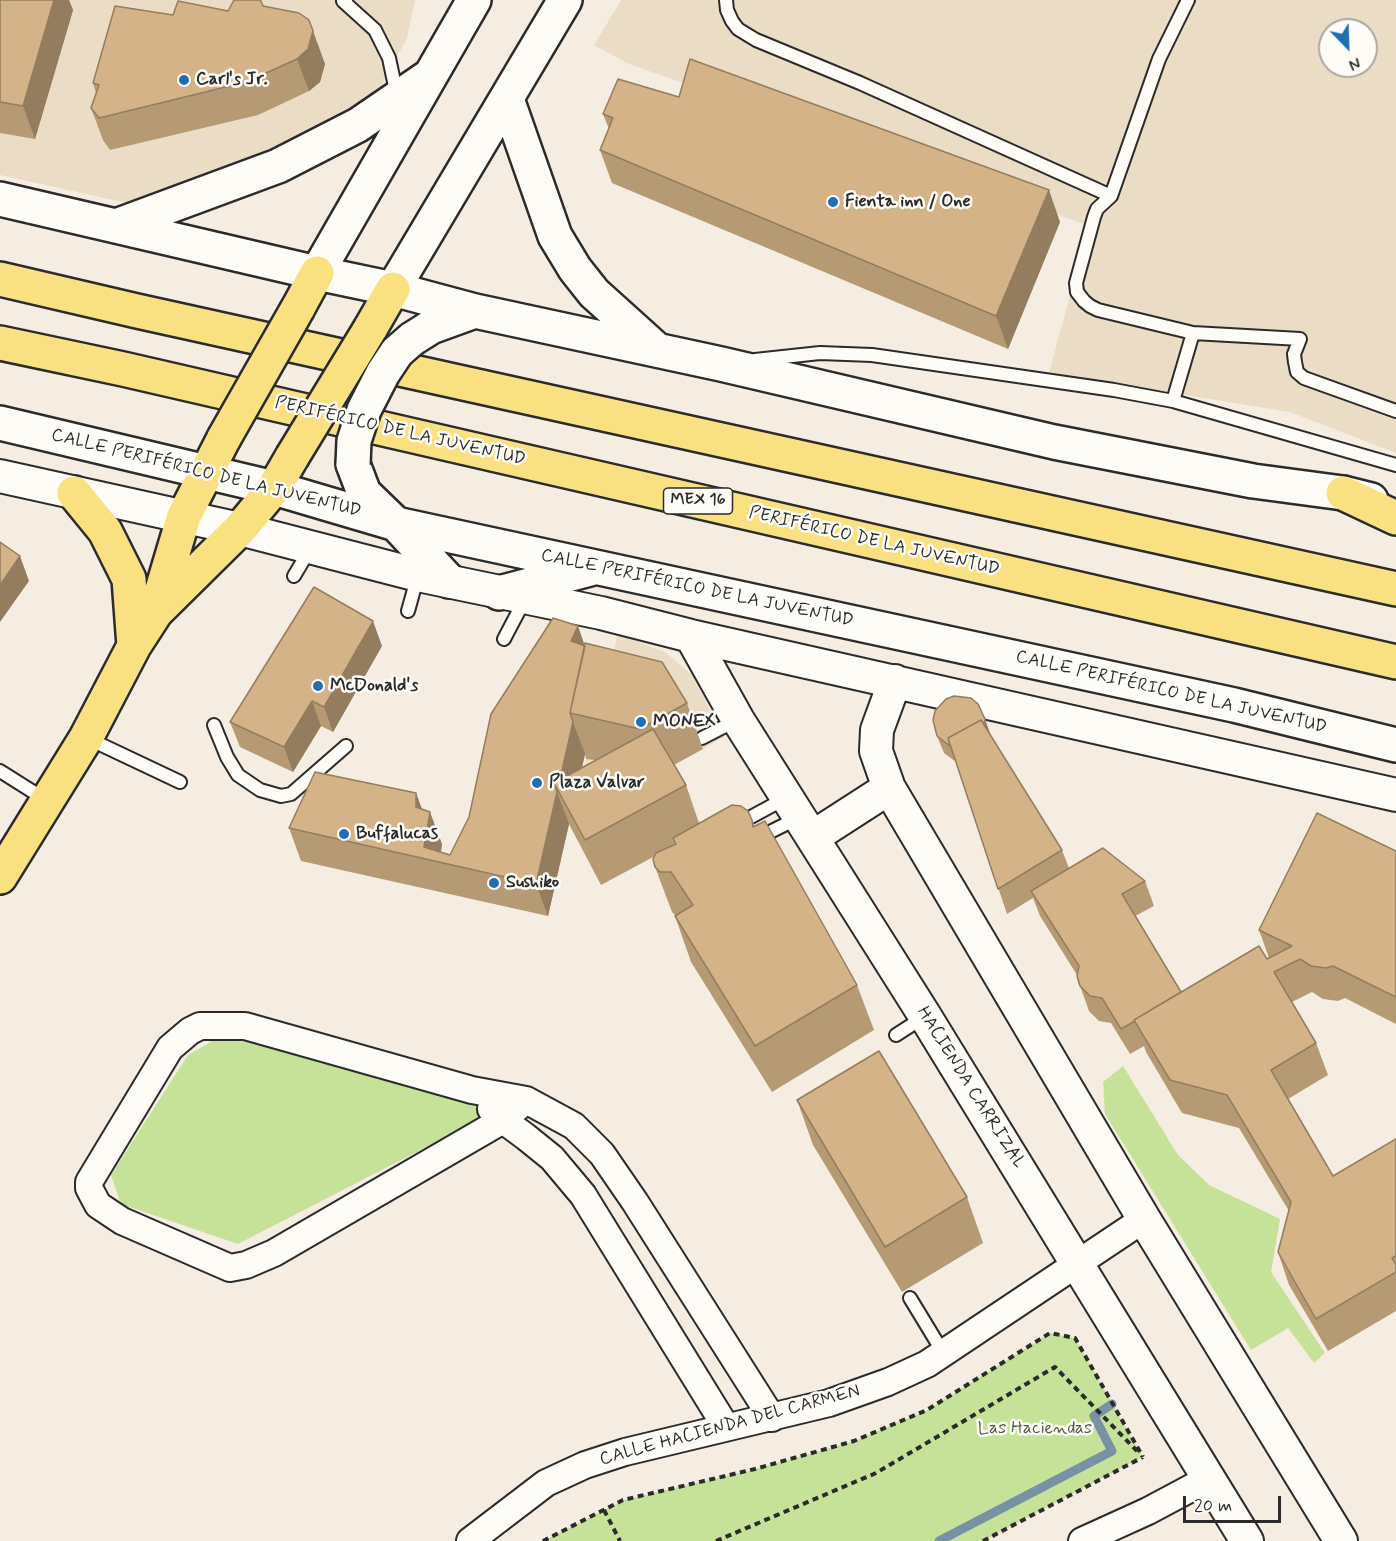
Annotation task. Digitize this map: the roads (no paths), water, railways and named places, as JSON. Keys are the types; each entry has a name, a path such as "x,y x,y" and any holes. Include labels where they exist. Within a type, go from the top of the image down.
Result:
{"main road":[{"path":"156,612 184,516 224,438 474,0"},
{"path":"3,866 86,738 134,646 156,612 240,530 274,488 565,0"},
{"path":"116,226 278,166 358,125 431,75"},
{"path":"507,99 555,236 575,269 594,293 659,351"},
{"path":"0,199 393,289 475,311 721,364 1054,442 1253,481 1342,493 1396,506"},
{"path":"0,279 1396,589"},
{"path":"434,578 396,524 364,493 354,464 354,441 364,410 393,359 412,339 431,327 475,311"},
{"name":"PERIFÉRICO DE LA JUVENTUD","path":"0,343 123,369 1396,662"},
{"name":"CALLE PERIFÉRICO DE LA JUVENTUD","path":"0,423 274,488 396,524 1233,705 1396,745"},
{"path":"74,493 105,531 129,579 134,646"},
{"path":"1342,493 1396,518"},
{"path":"512,596 598,567"}],"street":[{"path":"0,476 184,516 310,549 512,596 601,613 691,636 1396,795"},
{"name":"HACIENDA CARRIZAL","path":"691,636 738,720 925,1016 1246,1541"},
{"path":"895,681 877,730 876,751 889,788 1144,1219 1341,1541"},
{"path":"800,817 889,788"},
{"path":"526,1100 502,1120 274,1253 246,1265 230,1268 122,1221 98,1206 89,1188 89,1182 170,1048 190,1031 200,1026 245,1026 472,1090 526,1100 574,1126 602,1154 772,1418"},
{"path":"472,1090 502,1120 552,1158 583,1195 726,1427"},
{"name":"CALLE HACIENDA DEL CARMEN","path":"470,1541 546,1483 585,1465 625,1452 830,1403 888,1382 927,1364 1144,1219"},
{"path":"1082,1541 1148,1511 1208,1479"}],"lane":[{"path":"346,0 343,1 375,30 389,58 397,97 398,130"},
{"path":"726,0 727,10 738,29 756,40 860,83 1111,196"},
{"path":"1188,0 1159,59 1111,196 1097,209 1094,216 1076,283 1077,292 1090,306 1098,310 1193,333 1300,339 1294,354 1294,362 1297,372 1304,378 1396,411"},
{"path":"1173,402 1193,333"},
{"path":"721,364 820,353 872,355 1114,390 1173,402 1396,465"},
{"path":"294,576 310,549"},
{"path":"408,610 434,578"},
{"path":"504,639 512,596"},
{"path":"702,738 738,720"},
{"path":"214,725 227,758 238,775 260,790 281,796 291,794 346,746"},
{"path":"86,738 180,782"},
{"path":"0,771 47,801"},
{"path":"728,829 800,817"},
{"path":"748,843 800,817"},
{"path":"896,1035 925,1016"},
{"path":"910,1298 944,1353"}],"waterway":[{"path":"939,1541 1112,1451 1094,1416 1112,1404"}],"place":[{"name":"Carl's Jr.","path":"184,80"},
{"name":"Fienta inn / One","path":"833,202"},
{"name":"McDonald's","path":"318,686"},
{"name":"MONEX","path":"641,722"},
{"name":"Plaza Valvar","path":"537,783"},
{"name":"Buffalucas","path":"344,834"},
{"name":"Sushiko","path":"494,883"}],"park label":[{"name":"Las Haciendas","path":"1035,1429"}]}
